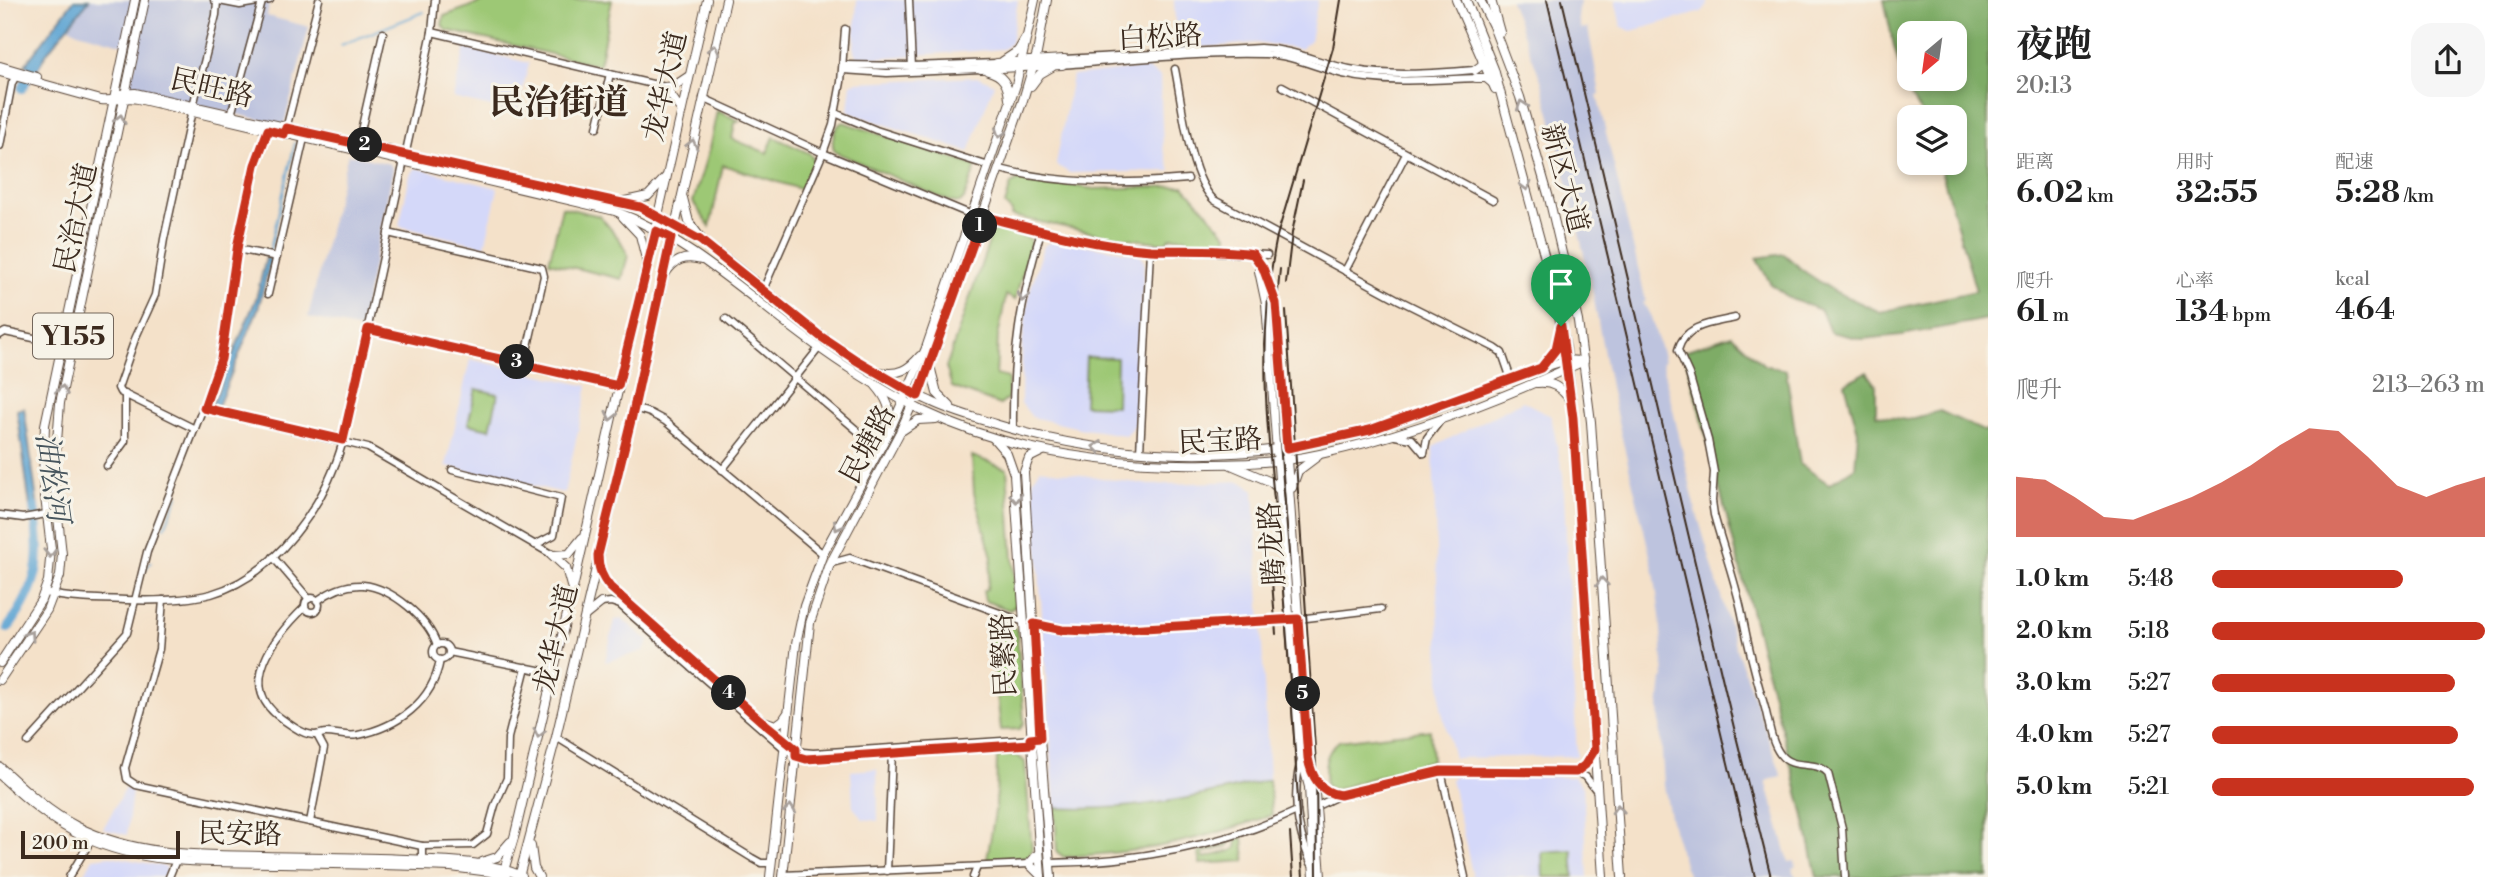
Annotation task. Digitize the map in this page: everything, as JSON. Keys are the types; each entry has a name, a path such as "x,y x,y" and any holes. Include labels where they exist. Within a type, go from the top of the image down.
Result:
{"main road":[{"name":"民治大道","path":"0,663 46,586 51,550 42,515 46,425 135,0"},
{"name":"民治大道","path":"0,680 47,610 57,587 62,554 54,480 58,413 145,0"},
{"name":"龙华大道","path":"504,875 572,593 708,0"},
{"name":"龙华大道","path":"521,876 634,408 726,0"},
{"name":"民塘路","path":"770,877 799,625 812,580 823,554 890,430 926,348 1010,106 1022,65 1035,0"},
{"name":"民塘路","path":"783,876 808,633 830,564 899,434 932,362 1023,100 1034,64 1047,0"},
{"path":"1456,0 1509,120"},
{"name":"新区大道","path":"1466,0 1494,69 1509,120 1561,326 1568,364 1603,877"},
{"name":"新区大道","path":"1480,0 1510,69 1549,198 1574,302 1584,361 1593,451 1622,877"},
{"path":"1491,0 1510,69"},
{"path":"997,63 1010,58 1018,51 1030,28"},
{"path":"1041,34 1041,43 1046,51 1063,62"},
{"path":"1483,59 1476,74 1493,83"},
{"path":"1023,100 1040,74 1063,62"},
{"name":"白松路","path":"981,69 1063,62"},
{"name":"白松路","path":"997,63 1022,65"},
{"name":"民旺路","path":"0,66 18,74 114,98 125,94 405,158 619,201 640,207 659,217"},
{"path":"981,69 998,75 1005,81 1010,106"},
{"name":"民旺路","path":"0,72 18,74"},
{"path":"682,111 665,87 674,86 690,76"},
{"name":"民旺路","path":"193,109 232,115 269,127"},
{"name":"民旺路","path":"305,135 358,144 615,211 656,231"},
{"path":"619,201 648,196 668,174"},
{"path":"682,190 688,218 706,244"},
{"path":"615,211 640,235 648,265"},
{"name":"民宝路","path":"659,217 706,244 820,336 918,396 1013,429 1065,442 1140,452 1205,454 1282,448 1370,430 1541,368 1584,361"},
{"name":"民宝路","path":"656,231 708,262 819,348 903,401 992,437 1043,451 1133,464 1228,464 1283,460 1391,436 1531,383 1568,364"},
{"name":"腾龙路","path":"1251,253 1265,291 1283,460 1290,498 1301,760 1309,787 1316,875"},
{"path":"662,280 669,268 679,260 688,257 708,262"},
{"path":"1541,368 1556,349 1561,326"},
{"path":"876,371 887,374 902,371 912,365 926,348"},
{"path":"932,362 931,377 937,393 945,403 962,413"},
{"path":"872,382 887,403 890,430"},
{"path":"1531,383 1547,382 1555,385 1571,402"},
{"path":"899,434 910,423 918,420 945,420"},
{"name":"民繁路","path":"992,437 1007,454 1014,474 1024,622 1051,877"},
{"name":"民繁路","path":"1041,877 1035,741 1034,624 1024,470 1029,458 1043,451"},
{"path":"1290,498 1298,471 1324,453"},
{"name":"腾龙路","path":"1283,460 1281,492 1308,758 1317,806 1316,875"},
{"path":"1228,464 1271,482 1281,492"},
{"path":"551,554 569,554 585,534"},
{"path":"551,554 568,571 572,593"},
{"path":"598,555 600,570 606,582"},
{"path":"583,621 587,612 601,603"},
{"path":"760,720 779,724 789,708"},
{"name":"民安路","path":"0,767 66,820 104,838 135,848 162,853 205,855 422,860 521,876"},
{"name":"民安路","path":"0,775 52,818 91,840 117,849 176,860 465,865"},
{"path":"465,865 491,860 503,853 515,834"},
{"path":"531,838 533,862 539,877"},
{"path":"1039,852 1029,864 1041,877"},
{"path":"465,865 488,877"}],"street":[{"path":"195,429 119,391 118,388 135,339 155,295 164,239 218,9 215,1 240,5 270,0"},
{"path":"285,131 319,0"},
{"path":"46,586 57,587 73,598 163,600 210,594 254,572 273,557 303,524 319,500 343,440 432,33 435,0"},
{"path":"909,0 912,69"},
{"path":"232,115 262,2"},
{"path":"764,290 823,153 835,113 843,67 845,29"},
{"path":"358,144 383,33"},
{"path":"432,33 665,87"},
{"name":"白松路","path":"1063,62 1170,52 1269,49 1298,53 1352,70 1387,74 1476,74"},
{"name":"白松路","path":"843,67 887,73 997,63"},
{"name":"白松路","path":"912,69 981,69"},
{"path":"1175,69 1198,176 1210,196 1345,271 1499,350 1511,379"},
{"path":"0,146 12,83 18,74"},
{"path":"597,128 610,75"},
{"path":"1282,86 1493,200"},
{"path":"703,98 823,153 972,215"},
{"path":"835,113 876,130 989,166"},
{"path":"28,742 122,640 131,622 144,563 205,408 221,359 237,249 255,165 269,127"},
{"path":"268,294 271,256 305,135"},
{"path":"1345,271 1406,154"},
{"path":"1000,169 1083,183 1188,179"},
{"path":"983,216 1041,231 1150,250 1266,255"},
{"path":"1013,429 1015,341 1023,294 1041,231"},
{"path":"388,233 542,268 544,276 524,364"},
{"path":"237,249 271,256"},
{"path":"1140,452 1150,250"},
{"path":"1735,318 1695,328 1683,337 1678,349 1689,374 1708,440 1714,471 1714,515 1771,732 1786,761 1816,765 1828,773 1842,828 1844,877"},
{"path":"726,319 879,449"},
{"path":"368,329 618,386"},
{"path":"0,335 5,332 62,344"},
{"path":"722,470 819,348"},
{"path":"107,466 125,441 125,394"},
{"path":"205,408 343,440 381,454 551,554"},
{"path":"634,408 659,416 823,554"},
{"path":"1391,436 1412,439 1424,453 1430,433 1438,423 1449,416"},
{"path":"452,470 561,498 554,535 534,545"},
{"path":"0,514 15,517 42,515"},
{"path":"842,539 844,550 850,558"},
{"path":"273,557 309,598 317,601"},
{"path":"830,564 850,558 1024,622"},
{"path":"606,582 785,745"},
{"path":"317,601 345,586 372,587 418,614 428,625 437,645"},
{"path":"309,598 305,607 287,625 270,649 264,661 259,687 266,706 299,730 317,735 325,733 338,736 357,735 388,726 404,717 421,701 437,674 439,660"},
{"path":"163,600 160,642 125,768 127,779 136,785 422,846 473,845 487,834 495,805 507,778 508,738 526,667"},
{"path":"305,607 308,611 314,611 318,606 317,601"},
{"path":"601,603 620,605 785,745 806,759 1035,741"},
{"path":"1034,624 1062,630 1093,631 1294,620 1381,609"},
{"path":"449,652 445,659 439,660 433,655 433,649 444,644 449,652 553,673"},
{"path":"317,735 324,748"},
{"path":"310,822 324,748 338,736"},
{"path":"556,737 752,858 761,863 771,863"},
{"path":"796,752 1035,741"},
{"path":"1576,772 1585,765 1595,749"},
{"path":"887,870 892,753"},
{"path":"1301,760 1296,784 1299,833 1316,875"},
{"path":"1441,771 1465,877"},
{"path":"1317,806 1340,795 1441,771 1576,772 1586,777 1597,792"},
{"path":"1314,779 1330,793 1340,795"},
{"path":"1051,863 1113,859 1184,847 1247,831 1297,811"},
{"path":"69,877 91,840"},
{"path":"422,846 422,860"},
{"path":"169,877 176,860"},
{"path":"783,876 1029,864"},
{"path":"973,877 976,867"}],"shaded area":[{"path":"89,0 270,0 267,16 309,27 284,125 128,89 139,49 69,27"},
{"path":"857,0 1018,0 1011,43 1003,49 858,59 854,51"},
{"path":"1174,0 1318,0 1310,41 1300,49 1256,43 1185,49 1176,40"},
{"path":"1510,0 1580,0 1578,18 1581,29 1588,28 1600,94 1597,95 1646,301 1643,302 1651,317 1664,360 1662,362 1696,510 1735,645 1782,776 1766,781 1789,862 1795,861 1796,867 1793,868 1796,877 1689,877 1685,867 1671,822 1664,785 1659,707 1664,678 1654,572 1611,392 1592,289 1558,143 1541,80"},
{"path":"1615,0 1707,0 1707,6 1702,12 1631,31 1621,26"},
{"path":"465,48 529,63 517,113 453,98"},
{"path":"1146,68 1160,77 1163,148 1171,171 1070,173 1056,165 1072,76"},
{"path":"980,77 994,84 969,152 853,114 848,110 851,84 856,82"},
{"path":"348,154 390,164 393,170 360,329 308,317"},
{"path":"416,168 498,188 485,246 399,226 410,175"},
{"path":"1053,240 1139,254 1144,262 1136,424 1125,435 1032,417 1021,403 1022,346 1029,294 1044,246"},
{"path":"470,359 588,386 564,493 446,466"},
{"path":"1523,401 1551,416 1563,475 1577,756 1454,758 1441,708 1433,447"},
{"path":"1040,469 1150,485 1240,481 1254,490 1269,780 1160,804 1098,810 1055,808 1033,479"},
{"path":"622,619 649,641 644,651 605,662 615,620"},
{"path":"877,769 878,821 863,819 853,807 851,771"},
{"path":"1454,776 1574,777 1583,787 1588,877 1473,877 1451,779"},
{"path":"125,788 132,790 127,835 103,829"},
{"path":"111,856 166,867 167,871 164,877 83,877 93,858"}],"green space":[{"path":"488,0 612,0 599,65 446,30 442,25 444,16"},
{"path":"1884,0 1988,0 1988,319 1902,335 1862,339 1830,332 1821,310 1791,299 1771,284 1756,258 1784,254 1834,291 1880,312 1976,291 1942,175 1967,175 1967,105 1915,105 1908,91 1967,91 1967,21 1897,21 1897,57"},
{"path":"717,111 740,121 735,123 732,139 767,153 774,137 809,153 814,160 803,190 723,165 710,227 693,202"},
{"path":"843,122 976,166 964,199 960,203 951,202 835,152 834,135"},
{"path":"1022,178 1094,189 1184,186 1227,235 1228,243 1223,248 1187,244 1187,238 1171,237 1165,243 1109,236 1011,216 1012,212 1005,205 1011,184"},
{"path":"562,207 600,216 620,240 628,255 622,279 549,262"},
{"path":"1001,228 1030,239 1031,243 1015,300 1006,295 998,337 996,375 1008,378 1008,398 1000,405 952,387 946,367 992,233"},
{"path":"1732,335 1764,365 1786,370 1800,464 1829,484 1855,467 1858,432 1845,383 1867,372 1876,385 1876,415 1907,420 1940,411 1983,431 1988,430 1988,877 1817,877 1803,812 1684,351"},
{"path":"1086,357 1117,358 1116,406 1084,405"},
{"path":"476,389 498,394 490,429 468,424"},
{"path":"972,456 1007,469 1016,605 1010,610 985,601 983,591 987,589 992,557 974,493"},
{"path":"988,614 1017,631 1024,722 1020,729 1001,730"},
{"path":"1430,730 1432,760 1334,790 1326,786 1326,761 1330,750 1339,741"},
{"path":"1017,755 1025,762 1032,851 1027,858 987,859 996,806 997,756"},
{"path":"1269,780 1272,815 1255,821 1202,837 1148,848 1064,857 1057,852 1055,808 1137,806 1215,793"},
{"path":"1243,837 1245,861 1200,864 1199,849 1202,851 1230,842 1227,847 1203,853 1204,858 1231,851 1236,848 1237,840"},
{"path":"1572,850 1574,877 1543,877 1542,852"}],"water":[{"path":"74,0 89,0 37,69 25,65"},
{"path":"266,258 271,259 258,309 218,406 212,405 256,299"},
{"path":"24,408 38,509 30,507 17,410"}],"waterway":[{"path":"341,45 424,12"},
{"name":"油松河","path":"22,88 37,59"},
{"path":"269,254 295,143"},
{"path":"165,527 178,496"},
{"name":"油松河","path":"8,628 27,598 36,571 38,542 34,507"},
{"path":"145,569 151,562"}],"railway":[{"path":"1303,877 1288,646 1266,402 1266,320 1277,236 1333,48 1341,0"},
{"path":"1547,0 1755,877"},
{"path":"1562,0 1771,877"},
{"path":"1286,283 1292,233 1303,180"},
{"path":"1280,269 1276,380 1290,566"},
{"path":"1286,311 1316,764 1317,877"},
{"path":"1272,581 1276,634"},
{"path":"1290,833 1293,877"}],"district":[{"name":"民治街道","path":"559,102"}],"route":[{"path":"286,128 640,207 687,231 820,336 918,396 983,216 1063,236 1150,250 1253,254 1263,268 1276,303 1287,448 1370,430 1541,368 1556,349 1561,326 1573,418 1595,749 1585,765 1576,772 1441,771 1340,795 1330,793 1314,779 1309,763 1298,619 1093,631 1062,630 1034,624 1040,738 1030,739 1031,744 806,759 796,756 796,749 610,587 598,564 671,238 656,231 618,386 368,329 343,440 204,408 221,359 238,243 257,161 268,130 284,134 286,128"}]}
